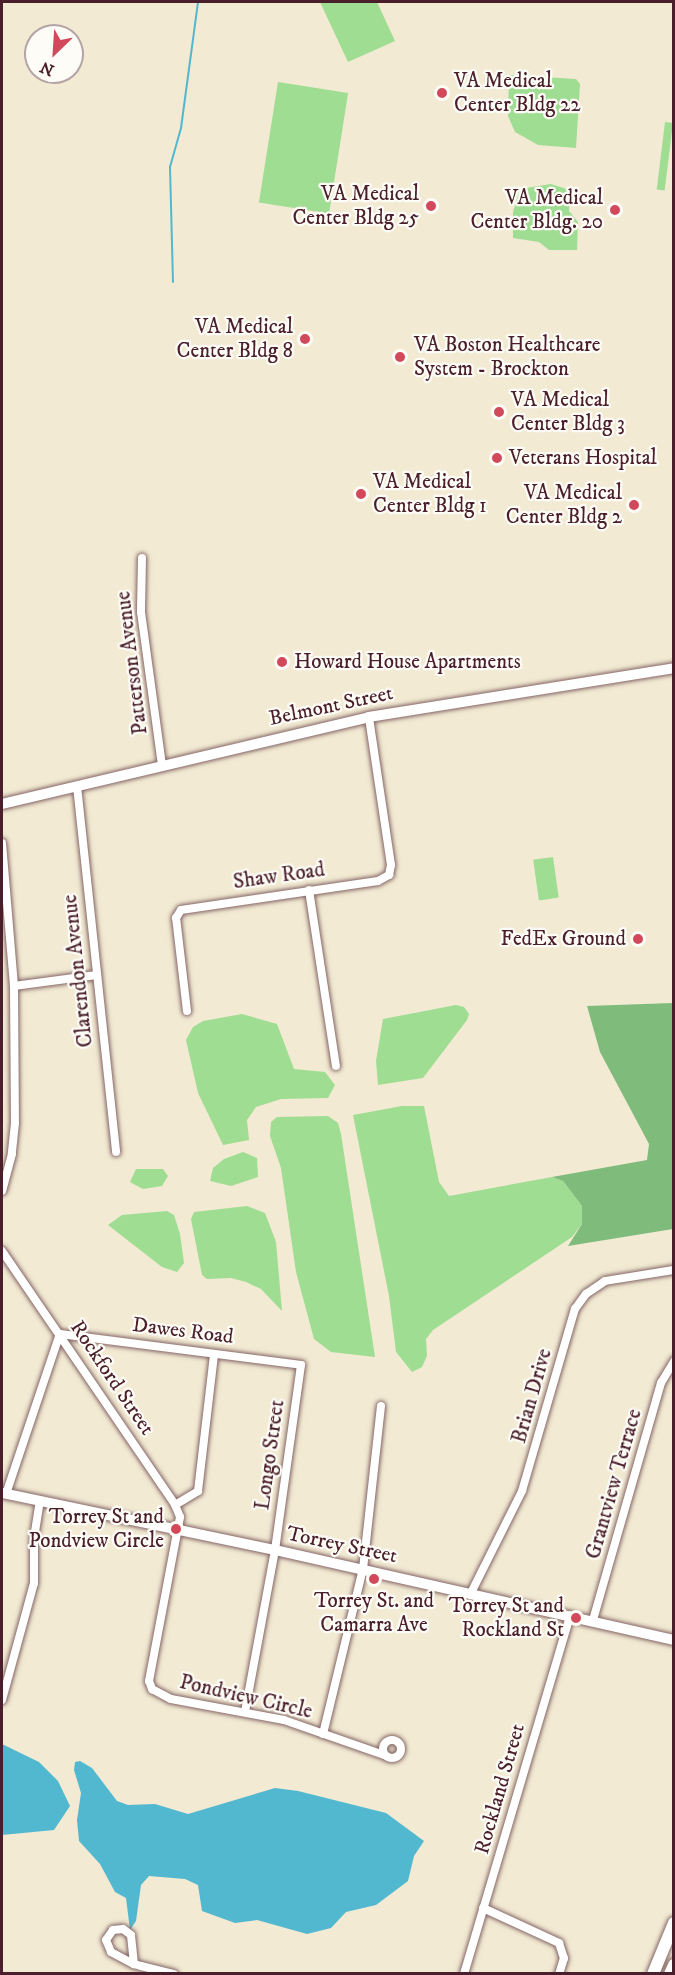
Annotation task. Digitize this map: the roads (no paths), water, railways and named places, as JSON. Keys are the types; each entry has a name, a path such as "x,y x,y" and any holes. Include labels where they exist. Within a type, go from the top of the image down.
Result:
{"highway":[{"path":"653,1974 674,1923"},
{"path":"670,1974 674,1965"}],"main road":[{"name":"Belmont Street","path":"2,804 369,717 674,669"},
{"name":"Torrey Street","path":"4,1494 363,1569 674,1640"}],"street":[{"name":"Patterson Avenue","path":"142,558 141,612 162,765"},
{"name":"Shaw Road","path":"187,1011 178,913 189,907 387,877 391,865 369,717"},
{"name":"Clarendon Avenue","path":"77,786 116,1152"},
{"path":"2,843 14,986 15,1138 2,1191"},
{"path":"309,890 336,1066"},
{"path":"14,986 96,975"},
{"name":"Rockford Street","path":"2,1251 175,1505 180,1531"},
{"name":"Brian Drive","path":"471,1593 522,1491 575,1310 586,1294 605,1281 674,1270"},
{"path":"4,1494 60,1334"},
{"name":"Dawes Road","path":"60,1334 301,1365"},
{"path":"175,1505 198,1491 214,1354"},
{"name":"Grantview Terrace","path":"593,1620 663,1375 674,1361"},
{"name":"Longo Street","path":"245,1712 275,1550 301,1365"},
{"path":"324,1734 363,1569 381,1406"},
{"path":"2,1700 34,1583 34,1538 40,1502"},
{"name":"Pondview Circle","path":"180,1531 150,1686 171,1699 245,1712 324,1734 384,1755"},
{"name":"Rockland Street","path":"464,1974 570,1615"},
{"path":"483,1908 559,1943 564,1958 558,1974"},
{"path":"134,1964 174,1974"}],"water":[{"path":"2,1744 39,1762 58,1781 70,1806 54,1830 2,1835"},
{"path":"80,1761 92,1768 117,1801 128,1805 155,1804 188,1814 275,1788 298,1791 386,1813 424,1841 414,1856 408,1881 376,1905 346,1912 331,1928 307,1934 257,1920 235,1923 202,1911 198,1885 185,1879 149,1876 141,1885 136,1921 130,1930 126,1898 115,1892 100,1864 79,1841 77,1820 81,1793 74,1770 75,1762"}],"waterway":[{"path":"173,282 170,167 181,128 198,2"}],"place":[{"name":"VA Medical Center Bldg 22","path":"442,93"},
{"name":"VA Medical Center Bldg 25","path":"431,206"},
{"name":"VA Medical Center Bldg. 20","path":"615,210"},
{"name":"VA Medical Center Bldg 8","path":"305,339"},
{"name":"VA Boston Healthcare System - Brockton","path":"400,357"},
{"name":"VA Medical Center Bldg 3","path":"499,412"},
{"name":"Veterans Hospital","path":"497,458"},
{"name":"VA Medical Center Bldg 1","path":"361,494"},
{"name":"VA Medical Center Bldg 2","path":"634,505"},
{"name":"Howard House Apartments","path":"282,662"},
{"name":"FedEx Ground","path":"638,939"},
{"name":"Torrey St and Pondview Circle","path":"176,1529"},
{"name":"Torrey St. and Camarra Ave","path":"374,1579"},
{"name":"Torrey St and Rockland St","path":"576,1618"}]}
